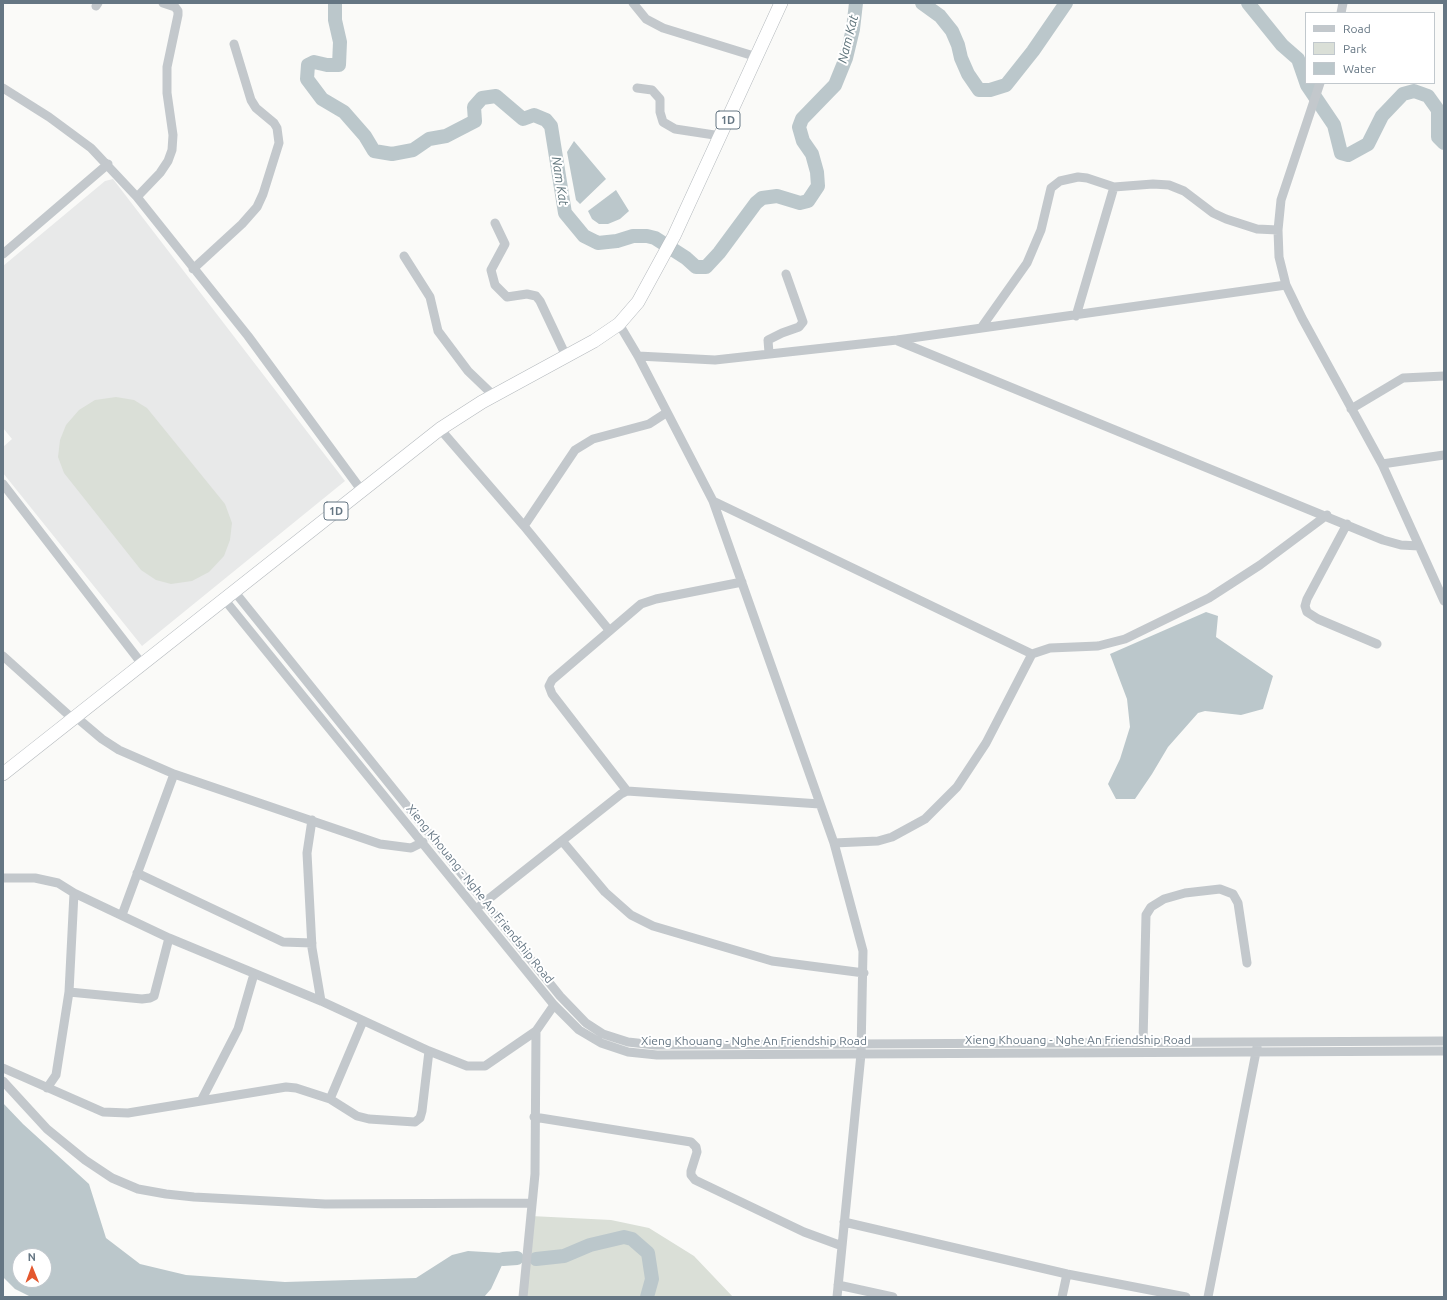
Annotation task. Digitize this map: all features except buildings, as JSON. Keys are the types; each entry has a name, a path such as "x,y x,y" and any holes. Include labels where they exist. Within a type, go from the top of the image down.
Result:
{"highway":[{"name":"1D","path":"3,774 440,429 461,414 493,395 594,341 619,324 638,302 674,236 781,3"}],"street":[{"path":"137,197 160,173 168,161 172,150 172,135 167,93 167,67 178,10 175,7 162,3"},
{"path":"633,3 646,19 663,28 757,57"},
{"path":"193,269 242,224 257,207 280,144 278,128 256,108 251,100 234,44"},
{"path":"1320,84 1281,200 1278,230 1279,257 1286,285 1302,318 1382,464 1444,601"},
{"path":"3,88 55,121 91,148 108,164 137,197 248,336 362,491"},
{"path":"637,88 652,90 660,99 660,112 663,122 675,130 721,136"},
{"path":"3,254 108,164"},
{"path":"981,328 1027,263 1035,248 1049,204 1051,188 1055,183 1078,177 1087,178 1114,187 1153,184 1169,185 1184,191 1213,213 1226,219 1257,229 1278,230"},
{"path":"1076,316 1114,187"},
{"path":"494,223 505,244 491,270 495,286 507,297 527,294 536,296 540,301 566,356"},
{"path":"404,256 430,297 438,331 468,371 493,395"},
{"path":"769,353 768,340 782,332 799,327 803,322 786,274"},
{"path":"638,356 715,360 897,340 1076,316 1286,285"},
{"path":"619,324 638,356 666,413 713,501 834,843 864,951 861,1050 837,1297"},
{"path":"897,340 1327,515 1383,540 1401,545 1419,546"},
{"path":"1351,409 1403,378 1444,376"},
{"path":"524,526 575,450 594,439 649,424 666,413"},
{"path":"440,429 524,526 609,630"},
{"path":"1382,464 1444,456"},
{"path":"3,484 142,664"},
{"path":"713,501 1032,654 1050,648 1098,646 1126,640 1209,598 1260,565 1327,515"},
{"path":"1347,524 1307,599 1305,606 1307,612 1318,619 1378,644"},
{"path":"628,791 552,694 549,686 552,680 641,604 656,599 742,582"},
{"name":"Xieng Khouang - Nghe An Friendship Road","path":"229,595 423,842 554,1005 579,1030 601,1043 628,1052 657,1054 1143,1042 1444,1040"},
{"name":"Xieng Khouang - Nghe An Friendship Road","path":"229,595 485,902 560,996 586,1023 602,1034 628,1042 655,1045 861,1050 1257,1052 1444,1051"},
{"path":"834,843 878,841 892,837 925,819 957,787 986,743 1032,654"},
{"path":"3,656 74,718 118,750 174,774 380,844 412,848 423,842"},
{"path":"122,915 174,774"},
{"path":"476,908 562,842 621,794 628,791 820,804"},
{"path":"312,820 307,853 312,943 321,1001"},
{"path":"562,842 605,892 631,915 653,926 772,961 864,973"},
{"path":"137,873 283,942 312,943"},
{"path":"3,878 47,880 58,883 74,893 169,938 321,1001 429,1051 467,1066 485,1066 536,1031 554,1005"},
{"path":"1143,1042 1146,915 1151,907 1164,899 1184,893 1220,889 1233,894 1238,903 1247,963"},
{"path":"47,1088 56,1075 69,992 74,893"},
{"path":"69,992 142,999 154,996 169,938"},
{"path":"202,1099 238,1029 254,974"},
{"path":"330,1099 363,1020"},
{"path":"523,1297 535,1174 534,1117 536,1031"},
{"path":"1208,1297 1258,1041"},
{"path":"3,1068 103,1112 128,1113 202,1099 220,1099 286,1087 296,1088 330,1099 357,1116 369,1119 415,1122 420,1118 422,1111 429,1051"},
{"path":"3,1081 47,1129 85,1160 112,1178 138,1189 194,1197 325,1204 532,1203"},
{"path":"534,1117 691,1142 696,1147 697,1152 691,1171 691,1175 695,1180 804,1232 842,1246"},
{"path":"844,1222 1067,1274 1186,1297"},
{"path":"1062,1297 1067,1274"},
{"path":"838,1285 893,1297"}],"shaded area":[{"path":"113,179 345,481 142,646 3,473 3,447 12,439 3,428 3,266 105,181"}],"green space":[{"path":"116,397 134,400 147,408 225,504 232,523 230,540 224,556 209,572 192,581 171,584 156,580 141,570 64,473 58,457 60,440 66,425 79,410 95,400"},
{"path":"531,1216 611,1220 649,1228 694,1256 733,1297 523,1297"}],"water":[{"path":"574,141 606,179 580,204 576,200 567,152"},
{"path":"616,190 629,211 620,219 608,224 599,224 592,219 588,211"},
{"path":"1206,612 1218,616 1216,637 1273,676 1263,709 1241,715 1205,711 1198,713 1168,747 1135,799 1116,799 1108,784 1120,759 1130,727 1127,699 1110,654"},
{"path":"3,1103 23,1124 89,1184 106,1238 140,1264 186,1275 285,1282 416,1278 452,1255 468,1251 501,1253 503,1263 491,1289 484,1297 31,1297 14,1288 52,1288 52,1248 12,1248 12,1286 3,1277"}],"waterway":[{"name":"Nam Kat","path":"335,3 335,20 340,42 339,65 327,65 314,62 308,65 307,79 322,99 344,112 365,136 374,151 392,154 413,150 429,139 446,136 475,121 474,107 482,98 496,96 523,119 534,115 546,120 551,126 565,213 584,236 598,243 617,241 633,236 647,236 655,238 686,258 696,267 706,267 719,253 756,203 762,198 777,196 800,203 808,201 818,186 817,172 812,154 803,141 799,127 802,119 835,85 846,58 853,29 856,3"},
{"name":"Nam Kat","path":"922,3 940,16 952,31 968,74 979,90 990,90 1006,85 1033,51 1066,3"},
{"name":"Nam Kat","path":"1248,3 1282,45 1298,59 1305,79"},
{"name":"Nam Kat","path":"1307,84 1334,125 1341,153 1348,155 1368,144 1382,116 1403,94 1414,91 1428,96 1438,110 1438,137 1444,143"},
{"path":"536,1259 564,1256 590,1245 624,1237 632,1239 648,1253 652,1279 647,1297"},
{"path":"503,1259 517,1258"}]}
